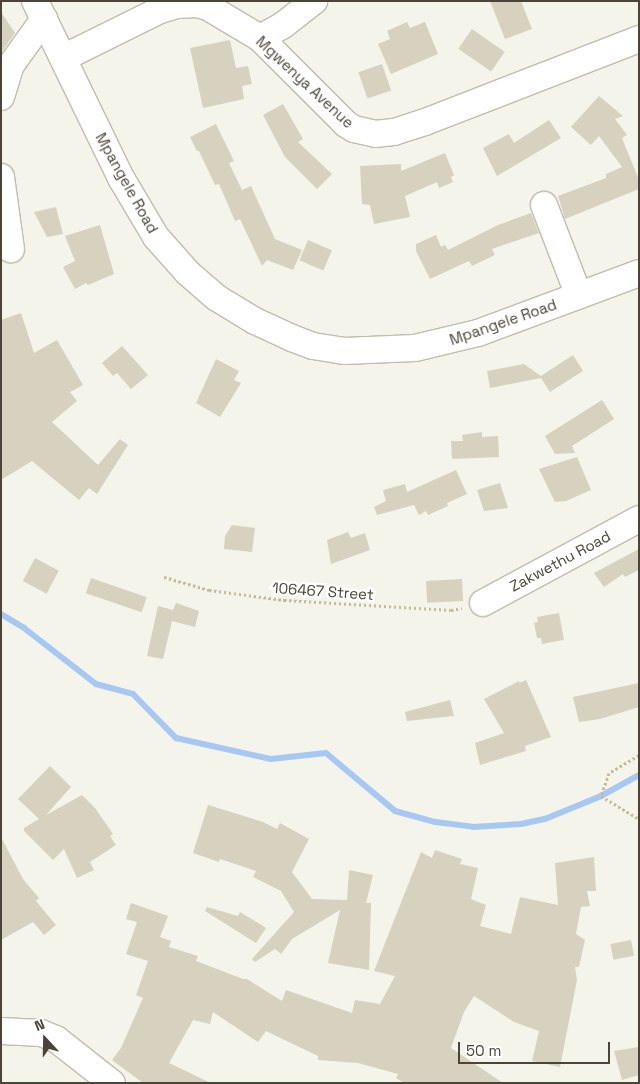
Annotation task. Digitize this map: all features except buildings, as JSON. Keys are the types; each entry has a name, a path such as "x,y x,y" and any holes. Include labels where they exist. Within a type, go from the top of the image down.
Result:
{"street":[{"path":"260,38 282,26 314,1"},
{"name":"Mgwenya Avenue","path":"63,58 160,10 177,5 196,4 208,7 260,38 346,124 354,129 375,134 394,132 425,122 639,38"},
{"path":"1,97 11,65 40,10"},
{"name":"Mpangele Road","path":"40,10 121,178 156,237 188,273 217,298 238,312 272,329 313,346 336,350 372,351 415,348 478,333 639,273"},
{"path":"1,177 11,249"},
{"path":"544,205 579,296"},
{"name":"Zakwethu Road","path":"483,603 639,519"},
{"path":"1,1031 41,1033 56,1038 112,1083"}],"path":[{"name":"106467 Street","path":"164,576 209,590 284,600 451,610 483,603"},
{"path":"639,755 609,773 601,796 639,819"}],"waterway":[{"path":"1,614 24,628 96,684 133,694 176,738 271,759 326,753 395,811 435,822 473,827 521,824 545,819 601,796 639,775"}]}
